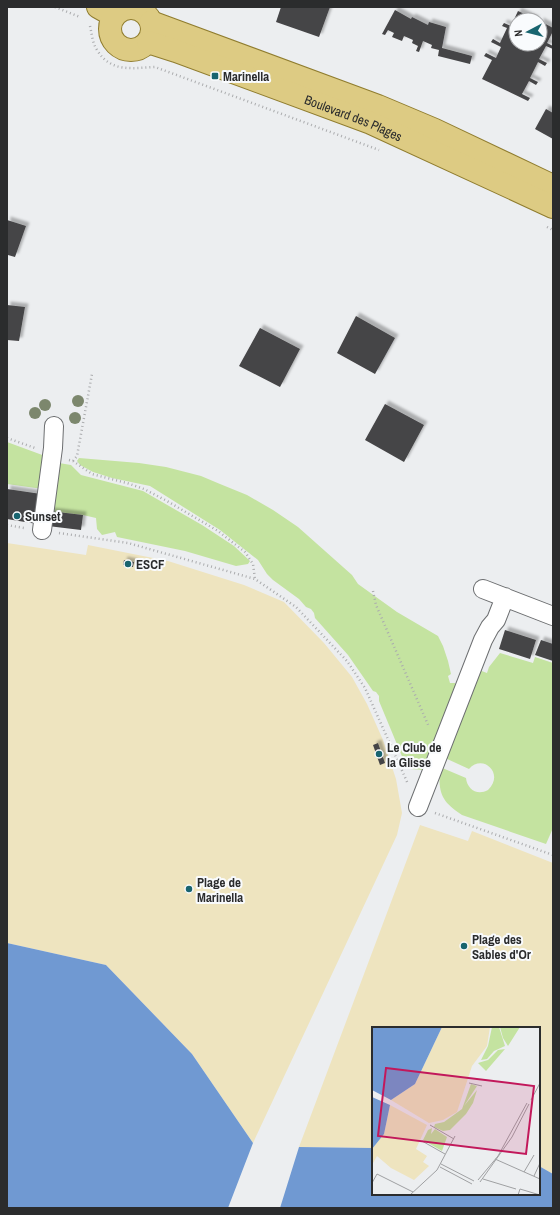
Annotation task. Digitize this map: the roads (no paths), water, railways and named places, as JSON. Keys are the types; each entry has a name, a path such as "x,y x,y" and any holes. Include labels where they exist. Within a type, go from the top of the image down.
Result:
{"main road":[{"path":"137,8 146,20 144,46 134,50 122,47 116,43 110,30 95,16 124,9 137,8"},
{"name":"Boulevard des Plages","path":"146,20 378,106 435,130 553,186"},
{"name":"Boulevard des Plages","path":"146,20 176,51 371,123 550,217"}],"street":[{"path":"42,530 53,451 54,426"},
{"path":"483,589 553,616"},
{"path":"418,807 483,640 490,626 496,620 505,597"}],"water":[{"path":"7,943 106,965 192,1054 253,1143 228,1208 7,1208"},
{"path":"299,1147 372,1148 372,1195 540,1195 540,1167 553,1174 553,1208 280,1208"}],"place":[{"name":"Marinella","path":"215,76"},
{"name":"Sunset","path":"17,516"},
{"name":"ESCF","path":"128,564"},
{"name":"Le Club de la Glisse","path":"379,754"},
{"name":"Plage de Marinella","path":"189,889"},
{"name":"Plage des Sables d'Or","path":"464,946"}]}
